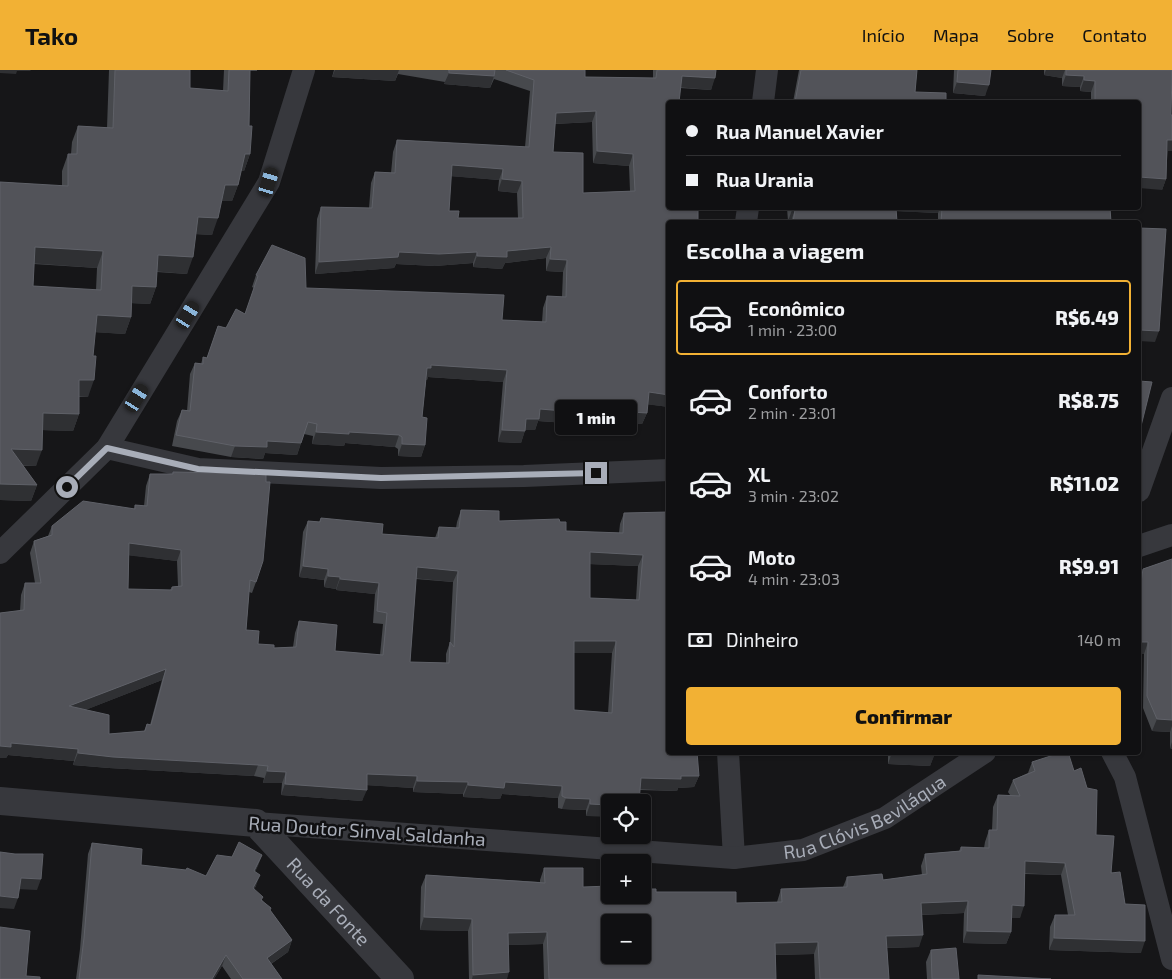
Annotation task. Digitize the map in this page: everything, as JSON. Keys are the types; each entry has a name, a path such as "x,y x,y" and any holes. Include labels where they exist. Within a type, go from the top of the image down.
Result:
{"street":[{"path":"0,553 107,448 269,182 304,70"},
{"path":"763,100 767,70"},
{"path":"1141,485 1172,398"},
{"path":"107,448 198,469 381,478 524,476 666,470"},
{"path":"1141,545 1172,535"},
{"path":"728,755 734,858"},
{"name":"Rua Clóvis Beviláqua","path":"734,858 803,850 886,818 980,755"},
{"path":"1114,755 1125,777 1172,959"},
{"name":"Rua Doutor Sinval Saldanha","path":"0,801 256,823 734,858"},
{"name":"Rua da Fonte","path":"256,823 400,979"}],"building":[{"path":"115,70 190,70 190,88 228,91 229,70 250,70 249,126 252,126 250,154 245,154 238,185 225,185 218,218 198,217 193,257 158,255 156,287 132,286 131,317 97,315 93,356 96,356 94,380 79,380 79,414 43,413 42,450 11,449 37,485 0,484 0,182 68,186 68,154 77,154 78,126 113,128","holes":["35,247 103,251 101,290 33,286"]},
{"path":"449,70 495,70 494,76 449,73"},
{"path":"506,70 585,70 585,77 656,78 657,70 716,70 715,78 682,76 679,100 666,100 666,210 698,210 698,220 666,220 666,395 649,392 647,413 600,410 599,414 540,409 539,419 526,419 525,431 502,430 507,370 431,365 431,368 427,368 422,417 427,418 425,445 402,444 402,437 399,435 316,432 317,424 308,422 301,443 267,441 267,447 235,446 176,435 182,410 190,411 195,363 203,364 203,357 207,358 218,326 226,328 236,309 245,314 258,276 256,275 272,245 305,258 306,288 504,295 502,320 546,322 547,296 566,297 567,260 550,259 551,247 507,251 507,257 477,256 477,252 439,254 399,252 398,257 319,262 321,207 372,208 375,172 395,173 397,140 529,147 534,80","holes":["596,111 597,151 633,154 635,191 583,193 583,153 553,152 556,113","452,165 503,169 502,179 522,181 523,218 458,218 459,211 449,211"]},
{"path":"801,70 917,70 915,92 946,93 946,100 795,100"},
{"path":"958,70 991,70 989,85 957,82"},
{"path":"1066,70 1172,70 1172,140 1167,140 1166,179 1141,177 1141,100 1095,100 1095,81 1084,80 1084,76 1066,75"},
{"path":"795,210 896,210 897,220 793,220"},
{"path":"942,210 1110,210 1111,220 941,220"},
{"path":"1141,228 1166,229 1159,331 1141,330"},
{"path":"1141,381 1152,382 1141,426"},
{"path":"173,472 266,474 266,482 270,482 263,561 256,582 250,580 246,630 259,631 258,644 274,645 274,648 296,647 299,621 337,625 335,651 383,655 387,613 377,611 379,583 340,579 340,577 328,576 328,569 303,566 308,521 320,522 321,518 383,524 382,534 438,538 439,527 459,528 461,510 499,511 499,521 559,519 560,522 566,522 566,531 623,533 624,513 666,512 666,755 697,755 699,776 681,776 681,779 641,778 640,794 601,794 601,805 590,804 590,799 566,798 562,796 562,786 505,782 504,788 468,785 468,782 417,781 417,776 367,774 367,790 285,784 286,772 267,771 268,766 113,757 78,753 78,749 11,743 11,747 0,746 0,613 24,610 25,583 41,583 34,541 52,535 52,526 83,501 135,509 135,505 147,506 150,474 173,474","holes":["129,543 181,550 182,586 172,587 172,590 128,589","590,552 643,555 639,600 590,598","417,567 458,571 454,647 450,642 449,663 410,662","574,641 616,641 612,713 574,710","166,669 151,725 147,724 145,731 109,734 109,715 69,706"]},
{"path":"1172,559 1172,720 1157,719 1147,696 1148,642 1141,642 1141,583 1143,569"},
{"path":"1054,755 1069,755 1074,771 1081,768 1087,788 1097,790 1096,835 1114,836 1111,873 1120,872 1125,904 1145,905 1145,941 1054,938 1055,915 1075,915 1065,863 1025,861 1024,906 1012,905 1011,932 967,931 968,901 921,903 923,935 886,936 889,979 820,979 818,942 775,943 776,979 549,979 547,932 508,933 509,972 473,975 472,919 424,917 426,875 545,883 544,868 583,868 583,887 601,886 601,904 651,904 651,889 656,889 656,892 736,892 736,903 782,902 781,889 847,887 847,877 882,874 883,880 927,874 925,854 961,851 961,847 989,848 989,830 997,830 998,795 1020,796 1013,780 1035,771 1032,762"},
{"path":"239,842 262,855 254,871 260,875 253,888 263,897 261,900 271,908 270,910 292,940 267,958 282,979 243,979 226,955 212,979 79,979 92,843 142,849 141,865 186,870 187,868 206,876 217,855 232,857"},
{"path":"0,852 43,854 41,879 21,878 18,898 0,896"},
{"path":"0,927 30,931 26,976 40,977 40,979 0,979"},
{"path":"956,948 959,979 932,979 931,950"},
{"path":"978,975 1051,979 978,979"}],"route":[{"path":"67,487 107,448 198,469 216,470 381,478 596,473"}]}
